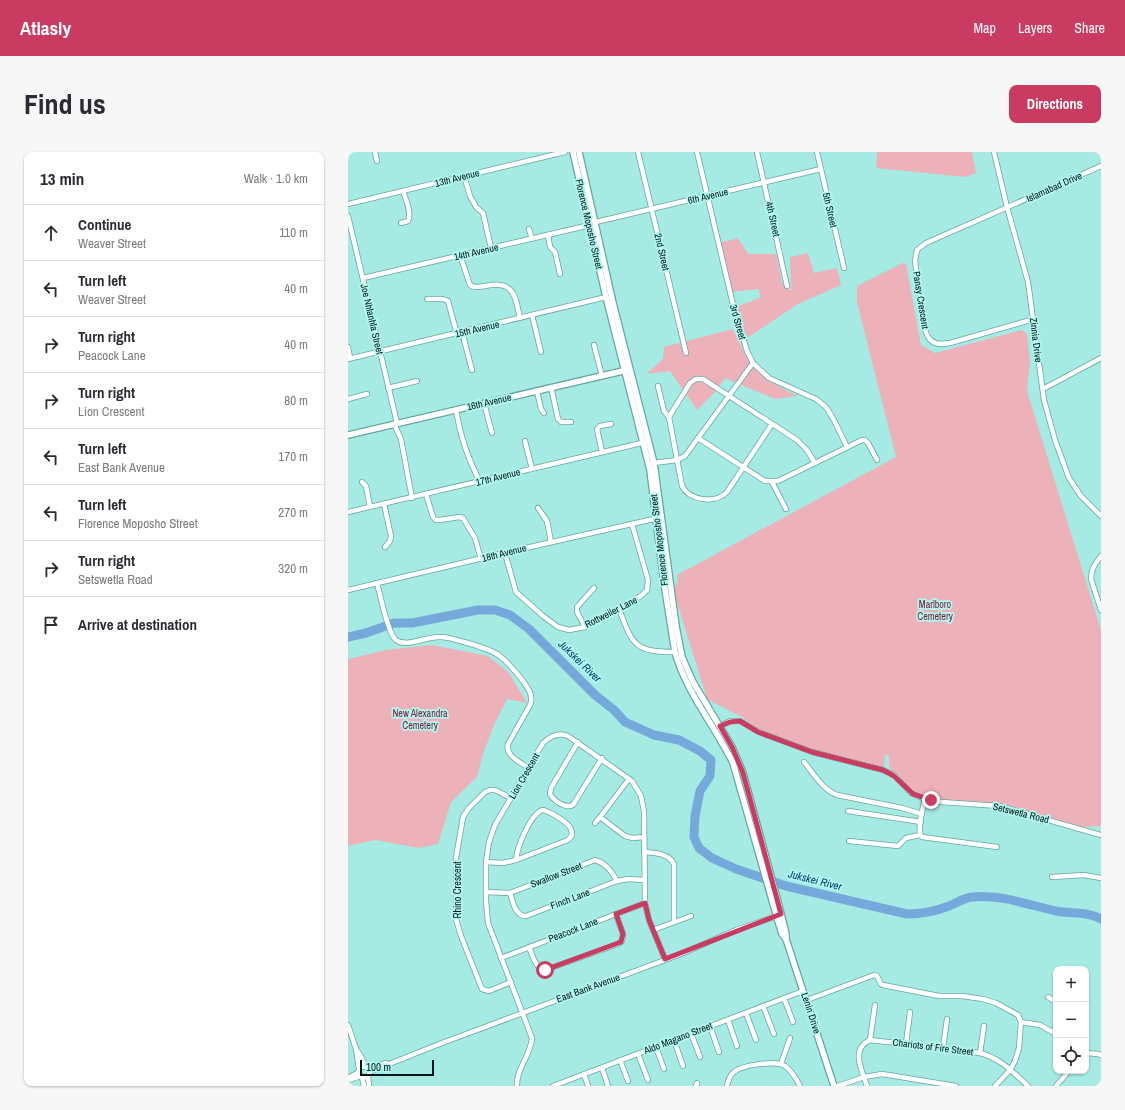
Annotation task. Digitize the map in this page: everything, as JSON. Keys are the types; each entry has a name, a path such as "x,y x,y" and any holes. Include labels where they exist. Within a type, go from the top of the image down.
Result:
{"street":[{"path":"376,152 377,161"},
{"name":"13th Avenue","path":"348,204 565,152"},
{"name":"Florence Moposho Street","path":"573,152 610,290 626,370"},
{"name":"Florence Moposho Street","path":"579,152 606,297 645,442 682,657 693,682 720,726 739,762 748,789 779,915"},
{"name":"2nd Street","path":"638,152 686,353"},
{"name":"3rd Street","path":"697,152 735,313 747,350 753,363 768,378 816,399 826,407 847,447"},
{"name":"4th Street","path":"757,152 787,286"},
{"name":"5th Street","path":"817,152 844,268"},
{"name":"Zinnia Drive","path":"994,152 1007,207 1027,275 1034,319 1042,389 1054,440 1068,478 1081,496 1101,516"},
{"name":"Islamabad Drive","path":"1007,207 1101,166"},
{"name":"6th Avenue","path":"593,223 821,169"},
{"path":"464,176 474,204 483,213 491,248"},
{"path":"401,224 408,221 410,218 403,191"},
{"name":"Pansy Crescent","path":"1007,207 926,243 917,250 915,261 926,332 928,338 933,342 942,344 1034,319"},
{"name":"Joe Nhlanhla Street","path":"348,216 401,439 412,498"},
{"name":"14th Avenue","path":"363,278 532,239 593,223"},
{"path":"529,229 532,239"},
{"path":"548,235 550,247 555,252 560,274"},
{"path":"460,255 470,285 478,287 495,284 510,289 514,295 520,318"},
{"name":"15th Avenue","path":"349,359 606,297"},
{"path":"427,299 443,299 448,301 472,370"},
{"path":"532,315 541,352"},
{"path":"594,345 602,376"},
{"path":"348,347 349,359"},
{"path":"1042,389 1101,358"},
{"path":"654,463 677,460 685,456 753,363"},
{"name":"16th Avenue","path":"348,435 626,370"},
{"path":"669,417 690,383 696,379 706,380 802,444 815,463"},
{"path":"388,388 417,381"},
{"path":"658,386 664,411 669,417 682,486 689,494 702,499 719,499 724,495 772,424"},
{"path":"551,387 558,419 561,422 571,422"},
{"path":"537,391 541,409 544,413"},
{"path":"348,399 367,394"},
{"path":"484,403 492,433"},
{"path":"456,410 464,447 480,482"},
{"path":"602,452 597,429 600,426 611,424"},
{"path":"698,438 743,468 765,481 772,482 783,479 847,447 866,440 877,460"},
{"path":"525,441 532,469"},
{"name":"Florence Moposho Street","path":"645,442 654,463 667,604 678,663 689,688 713,725 737,773 755,840 776,903"},
{"name":"17th Avenue","path":"348,512 645,442"},
{"path":"362,482 366,486 370,507"},
{"path":"772,482 786,509"},
{"path":"426,494 435,519 463,518 475,538 481,559"},
{"path":"384,504 391,536 390,541 385,547"},
{"path":"538,508 547,521 552,542"},
{"name":"18th Avenue","path":"348,590 505,552 659,518"},
{"name":"Rottweiler Lane","path":"505,552 514,589 518,594 558,627 569,630 584,627 619,609 641,596 647,590 648,580 632,524"},
{"path":"1101,556 1094,564 1091,575 1101,610"},
{"path":"377,583 389,630 393,637 400,642 407,643 434,637 444,637 487,648 504,658 525,684 532,697 530,706 507,747 510,755 529,768"},
{"path":"584,627 577,612 577,607 594,588"},
{"path":"619,609 627,631 638,646 655,652 675,652"},
{"name":"Setswetla Road","path":"720,726 730,722 740,721 758,732 812,752 883,770 894,776 911,793 925,799 941,802 999,806 1101,835"},
{"name":"Lion Crescent","path":"517,1086 518,1075 532,1041 532,1035 501,958 487,918 486,862 488,846 492,834 543,743 550,737 565,734 602,758 629,779 639,790 642,800 644,837 645,903 653,930 665,959"},
{"path":"578,742 551,788 550,794 553,799 565,806 570,807 573,805 602,758"},
{"path":"804,762 825,789 837,796 902,808 922,814"},
{"path":"596,823 629,779"},
{"path":"742,791 748,789"},
{"name":"Rhino Crescent","path":"511,798 495,790 490,790 485,792 465,813 456,863 455,901 456,919 459,931 482,989 489,991 511,982"},
{"path":"920,835 925,799"},
{"path":"486,862 503,863 516,860 570,838 572,833 570,827 547,810 539,811 520,842 516,860"},
{"path":"848,810 921,822"},
{"path":"600,817 625,836 633,838 644,837"},
{"path":"849,841 898,846 906,838 920,835 922,838 997,847"},
{"path":"644,852 666,856 674,864 674,922"},
{"name":"Swallow Street","path":"486,892 510,893 595,860 602,863 610,870 617,881"},
{"path":"1052,876 1084,875 1101,878"},
{"name":"Finch Lane","path":"510,893 518,914 526,916 617,881 628,879 644,880"},
{"name":"Peacock Lane","path":"501,958 645,903"},
{"path":"529,947 537,966 545,970 618,944 622,941 623,934 616,914"},
{"name":"Lenin Drive","path":"779,915 782,934 786,940 807,1000 834,1086"},
{"name":"East Bank Avenue","path":"368,1071 779,915"},
{"path":"653,930 690,916"},
{"path":"807,1000 874,975 877,976 883,985 939,996 962,996 990,1001 1015,1013 1022,1022 1017,1055 1010,1070 995,1086"},
{"name":"Aldo Magano Street","path":"553,1086 567,1084 584,1074 803,991"},
{"path":"1048,997 1053,1000"},
{"path":"784,998 793,1022"},
{"path":"867,1086 860,1066 859,1054 862,1045 870,1040 875,1005"},
{"path":"763,1006 774,1034"},
{"path":"906,1044 910,1012"},
{"path":"746,1013 756,1040"},
{"path":"943,1048 947,1019"},
{"path":"728,1020 737,1046"},
{"path":"1022,1022 1040,1025 1053,1032"},
{"path":"348,1025 356,1049 364,1086"},
{"path":"710,1026 719,1052"},
{"path":"980,1054 984,1026"},
{"path":"691,1033 700,1057"},
{"path":"781,1064 790,1038"},
{"path":"674,1040 683,1066"},
{"name":"Chariots of Fire Street","path":"870,1040 943,1048 980,1054 996,1059 1028,1086"},
{"path":"656,1047 664,1069"},
{"path":"356,1049 368,1071 369,1086"},
{"path":"1089,1053 1101,1055"},
{"path":"638,1054 648,1080"},
{"path":"620,1060 628,1082"},
{"path":"727,1086 732,1074 737,1070 766,1064 781,1064 789,1069 800,1086"},
{"path":"602,1068 608,1086"},
{"path":"348,1079 368,1071"},
{"path":"360,1073 368,1071"},
{"path":"584,1074 588,1086"},
{"path":"838,1086 864,1077 882,1074 956,1086"},
{"path":"1056,1086 1066,1074"},
{"path":"923,1086 924,1080"}],"green space":[{"path":"877,152 972,152 976,173 965,177 876,168"},
{"path":"738,238 748,254 776,254 781,282 791,291 790,257 808,253 814,273 837,268 841,285 798,304 747,338 737,307 761,297 758,289 731,292 719,243"},
{"name":"Marlboro Cemetery","path":"903,263 906,264 921,345 935,353 1022,330 1027,334 1030,361 1027,391 1101,630 1101,826 1082,827 998,805 933,800 913,794 892,772 889,765 889,755 885,755 884,768 830,756 761,731 742,717 707,699 674,593 674,588 678,581 677,575 896,457 857,302 857,286"},
{"path":"733,329 745,354 767,380 797,396 775,399 725,378 715,392 697,410 670,371 646,374 663,359 664,347"},
{"name":"New Alexandra Cemetery","path":"432,645 488,656 509,673 527,703 507,699 494,725 483,754 477,777 451,802 438,844 419,848 375,840 348,846 348,659 386,650"}],"waterway":[{"name":"Jukskei River","path":"348,637 366,633 394,623 412,623 478,610 495,610 510,615 529,629 595,695 614,710 625,722 654,735 679,740 700,751 711,760 710,776 700,791 695,816 694,837 699,848 712,858 736,869 786,886 907,914 933,911 949,906 966,898 983,896 1014,901 1056,911 1096,916 1101,919"}],"route":[{"path":"545,970 621,942 623,939 623,934 616,914 645,903 649,920 665,959 699,947 736,930 781,914 743,773 732,747 720,726 736,720 740,721 758,732 782,742 812,752 886,771 894,776 916,796 931,800"}]}
